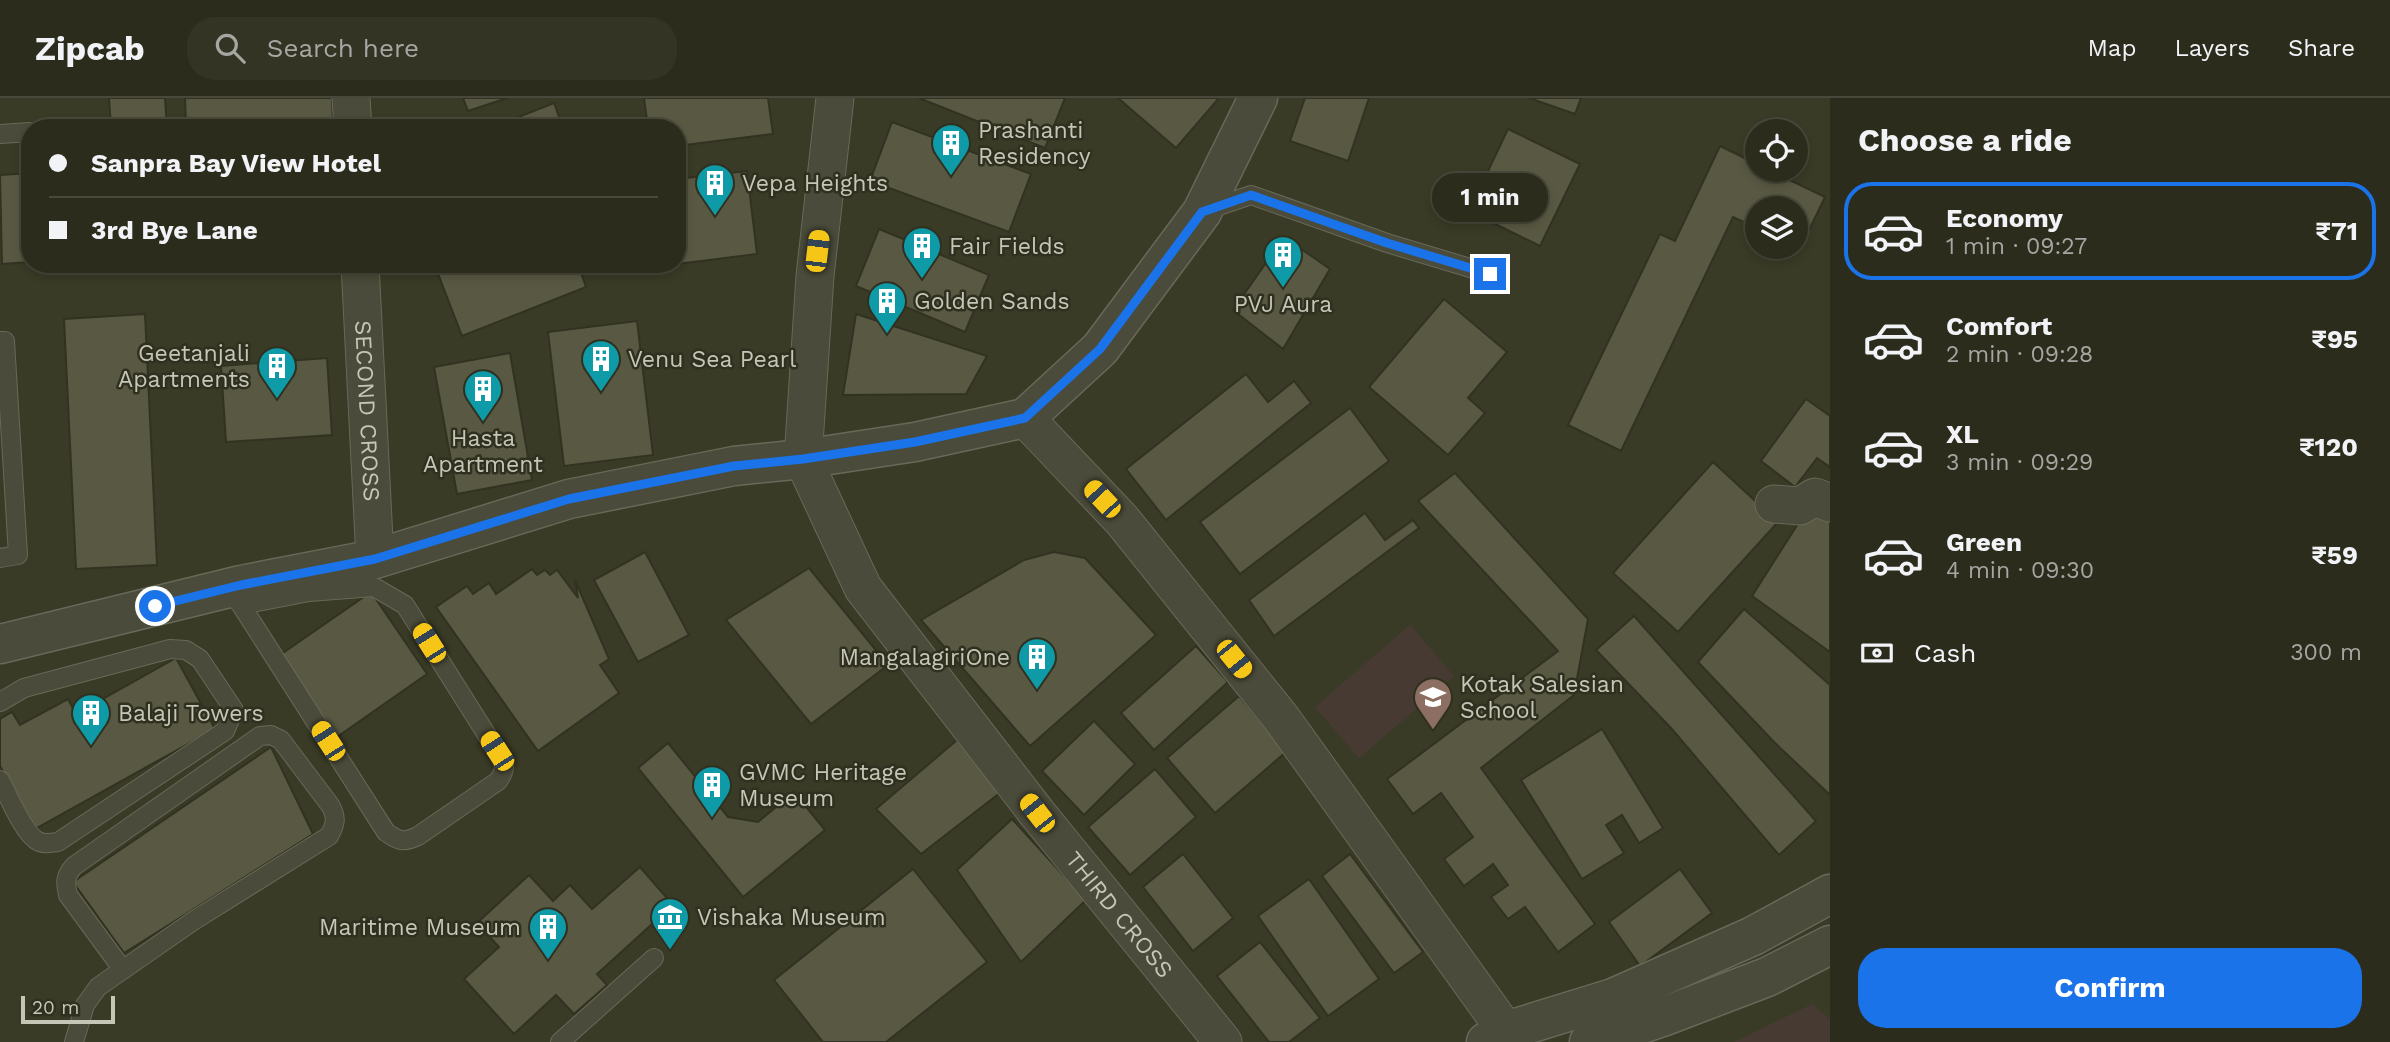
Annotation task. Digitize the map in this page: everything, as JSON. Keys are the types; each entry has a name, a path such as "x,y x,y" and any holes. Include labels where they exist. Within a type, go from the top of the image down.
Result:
{"street":[{"path":"351,98 352,119"},
{"name":"THIRD CROSS","path":"835,98 815,276 803,459 863,588 1037,813 1223,1042"},
{"path":"0,644 234,597 375,559 569,499 734,466 803,459 915,442 1025,418 1100,349 1202,212 1258,98"},
{"name":"SECOND CROSS","path":"360,273 375,559"},
{"path":"1025,418 1122,520 1282,719 1496,1036 1613,998 1753,936 1830,894"},
{"path":"1774,504 1800,506 1815,497 1830,503"},
{"path":"1589,1042 1767,977 1830,945"}],"lane":[{"path":"0,134 21,133"},
{"path":"1202,212 1251,195 1375,239 1490,274"},
{"path":"0,341 5,341 18,555 0,558"},
{"path":"374,587 405,605 505,762 498,781 418,836 407,841 396,840 386,832 234,597 374,587"},
{"path":"0,702 23,688 170,649 186,650 200,659 234,709 225,731 58,842 46,844 35,839 0,780"},
{"path":"74,1042 85,1005 98,987 123,970 193,921 329,836 335,827 336,816 281,740 271,735 260,736 74,866 67,874 65,883 68,895 123,970"},
{"path":"560,1042 654,958"}],"shaded area":[{"path":"1410,625 1454,676 1359,758 1315,707"},
{"path":"1812,1004 1830,1019 1830,1042 1734,1042"}],"building":[{"path":"109,98 165,98 166,119 110,119"},
{"path":"185,98 332,98 333,119 186,119"},
{"path":"463,98 507,98 468,111"},
{"path":"644,98 768,98 773,134 686,145 686,119 647,119"},
{"path":"919,98 1065,98 1045,148"},
{"path":"1118,98 1219,98 1176,148"},
{"path":"1305,98 1369,98 1348,161 1290,141"},
{"path":"1529,98 1581,98 1575,114"},
{"path":"554,103 560,119 514,119"},
{"name":"Prashanti Residency","path":"892,122 1031,174 1009,232 870,181"},
{"path":"1508,129 1580,164 1540,246 1469,211"},
{"path":"1720,146 1745,158 1745,182 1794,182 1825,197 1808,232 1808,196 1745,196 1745,222 1733,217 1621,451 1568,425 1660,234 1675,241"},
{"name":"Vepa Heights","path":"747,171 757,254 686,263 686,178"},
{"path":"21,174 21,263 2,264 0,175"},
{"name":"Fair Fields","path":"879,229 989,275 965,332 856,286"},
{"name":"PVJ Aura","path":"1284,237 1330,269 1283,349 1233,310"},
{"path":"438,273 581,273 586,287 462,336"},
{"path":"1444,299 1507,352 1468,398 1485,413 1448,455 1369,387"},
{"path":"145,314 157,565 76,569 64,319"},
{"name":"Golden Sands","path":"856,314 987,356 966,394 843,395"},
{"name":"Venu Sea Pearl","path":"637,321 653,455 564,466 548,332"},
{"name":"Hasta Apartment","path":"510,353 532,480 457,494 434,367"},
{"name":"Geetanjali Apartments","path":"327,358 332,435 226,442 221,366"},
{"path":"1246,374 1268,402 1294,381 1311,403 1166,520 1126,469"},
{"path":"1806,399 1830,416 1830,467 1817,458 1795,487 1761,461"},
{"path":"1350,408 1389,461 1240,574 1200,522"},
{"path":"1713,462 1778,522 1678,632 1613,573"},
{"path":"1455,473 1588,619 1574,695 1481,768 1595,924 1558,952 1525,907 1508,919 1491,897 1508,885 1493,864 1464,886 1444,859 1473,837 1441,793 1413,814 1387,779 1558,651 1418,501"},
{"path":"1815,497 1830,519 1830,652 1752,596"},
{"path":"1365,513 1385,540 1413,520 1419,528 1274,636 1249,600"},
{"path":"645,552 689,635 638,662 594,580"},
{"name":"MangalagiriOne","path":"1054,552 1085,558 1156,635 1030,746 921,620 1024,560"},
{"path":"809,568 888,665 811,724 726,620"},
{"path":"532,569 537,575 545,570 550,575 557,570 578,598 575,580 609,659 600,665 619,693 538,751 436,607 467,586 473,594 489,583 496,594"},
{"path":"371,592 427,674 337,737 280,655"},
{"path":"1744,609 1830,685 1830,795 1775,743 1698,662"},
{"path":"1634,616 1816,821 1779,855 1671,728 1596,650"},
{"path":"1196,646 1228,682 1154,750 1121,713"},
{"name":"Balaji Towers","path":"176,658 215,729 35,829 0,766 0,719 12,712 20,725 68,699 76,714"},
{"path":"1239,696 1286,752 1215,813 1167,758"},
{"path":"1094,721 1135,764 1084,815 1042,771"},
{"path":"1602,729 1663,828 1639,843 1622,815 1606,825 1624,853 1582,879 1521,780"},
{"path":"957,740 1001,792 921,854 876,809"},
{"name":"GVMC Heritage Museum","path":"668,743 728,817 758,822 794,792 825,830 743,897 638,768"},
{"path":"271,747 313,834 124,953 73,882"},
{"path":"1155,769 1196,817 1130,875 1088,827"},
{"path":"1012,819 1086,900 1021,962 957,870"},
{"path":"1183,854 1233,918 1193,951 1143,887"},
{"path":"1350,854 1423,952 1394,973 1322,876"},
{"name":"Maritime Museum","path":"640,867 673,905 597,974 607,985 574,1014 556,995 514,1034 464,979 499,947 477,923 529,875 553,901 570,885 592,909"},
{"path":"913,869 987,962 886,1042 823,1042 774,980"},
{"path":"1680,869 1712,913 1640,966 1609,922"},
{"path":"1309,879 1379,979 1328,1016 1258,916"},
{"path":"1260,942 1320,1018 1289,1042 1269,1042 1217,976"}],"place":[{"name":"Prashanti Residency","path":"951,177"},
{"name":"Vepa Heights","path":"715,217"},
{"name":"Fair Fields","path":"922,280"},
{"name":"PVJ Aura","path":"1283,289"},
{"name":"Golden Sands","path":"887,335"},
{"name":"Venu Sea Pearl","path":"601,393"},
{"name":"Geetanjali Apartments","path":"277,400"},
{"name":"Hasta Apartment","path":"483,423"},
{"name":"MangalagiriOne","path":"1037,691"},
{"name":"Kotak Salesian School","path":"1433,731"},
{"name":"Balaji Towers","path":"91,747"},
{"name":"GVMC Heritage Museum","path":"712,819"},
{"name":"Vishaka Museum","path":"670,951"},
{"name":"Maritime Museum","path":"548,961"}],"route":[{"path":"155,606 241,585 375,559 569,499 734,466 803,459 915,442 1025,418 1100,349 1202,212 1251,195 1387,243 1490,274"}]}
